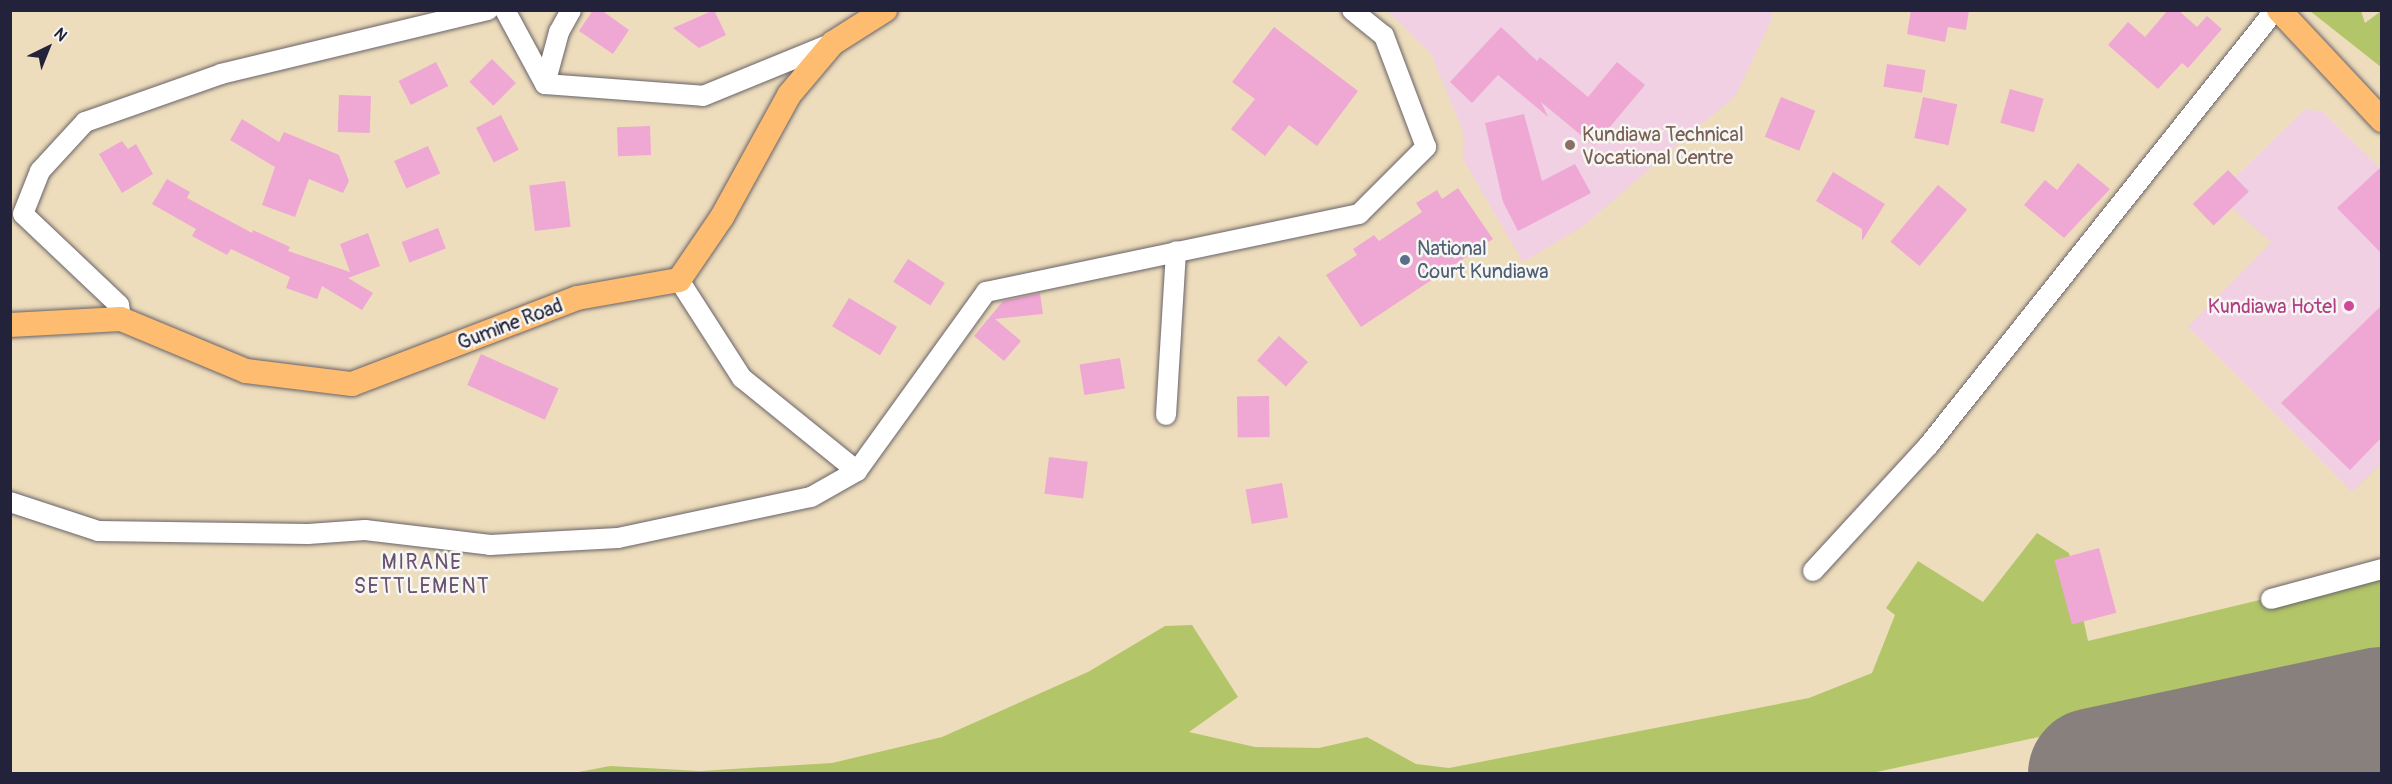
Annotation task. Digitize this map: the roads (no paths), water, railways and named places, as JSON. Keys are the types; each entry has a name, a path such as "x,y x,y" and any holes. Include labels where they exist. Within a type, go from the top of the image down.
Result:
{"main road":[{"path":"679,280 722,217 789,94 832,43 885,10"},
{"path":"2277,10 2382,120"},
{"name":"Gumine Road","path":"10,325 121,319 246,371 352,384 577,298 679,280"}],"street":[{"path":"121,319 119,305 23,214 40,171 85,122 221,74 488,10"},
{"path":"506,10 545,84"},
{"path":"545,84 559,32 571,10"},
{"path":"10,502 98,531 308,534 365,530 490,545 618,538 811,497 857,471 986,292 1359,214 1426,147 1384,36 1352,10"},
{"path":"1813,571 1928,446 2277,10"},
{"path":"545,84 703,96 832,43"},
{"path":"1166,415 1176,251"},
{"path":"679,280 742,378 857,471"},
{"path":"2271,599 2382,569"}],"place":[{"name":"Kundiawa Technical Vocational Centre","path":"1570,145"},
{"name":"National Court Kundiawa","path":"1405,260"},
{"name":"Kundiawa Hotel","path":"2349,306"}],"district":[{"name":"MIRANE SETTLEMENT","path":"422,575"}]}
